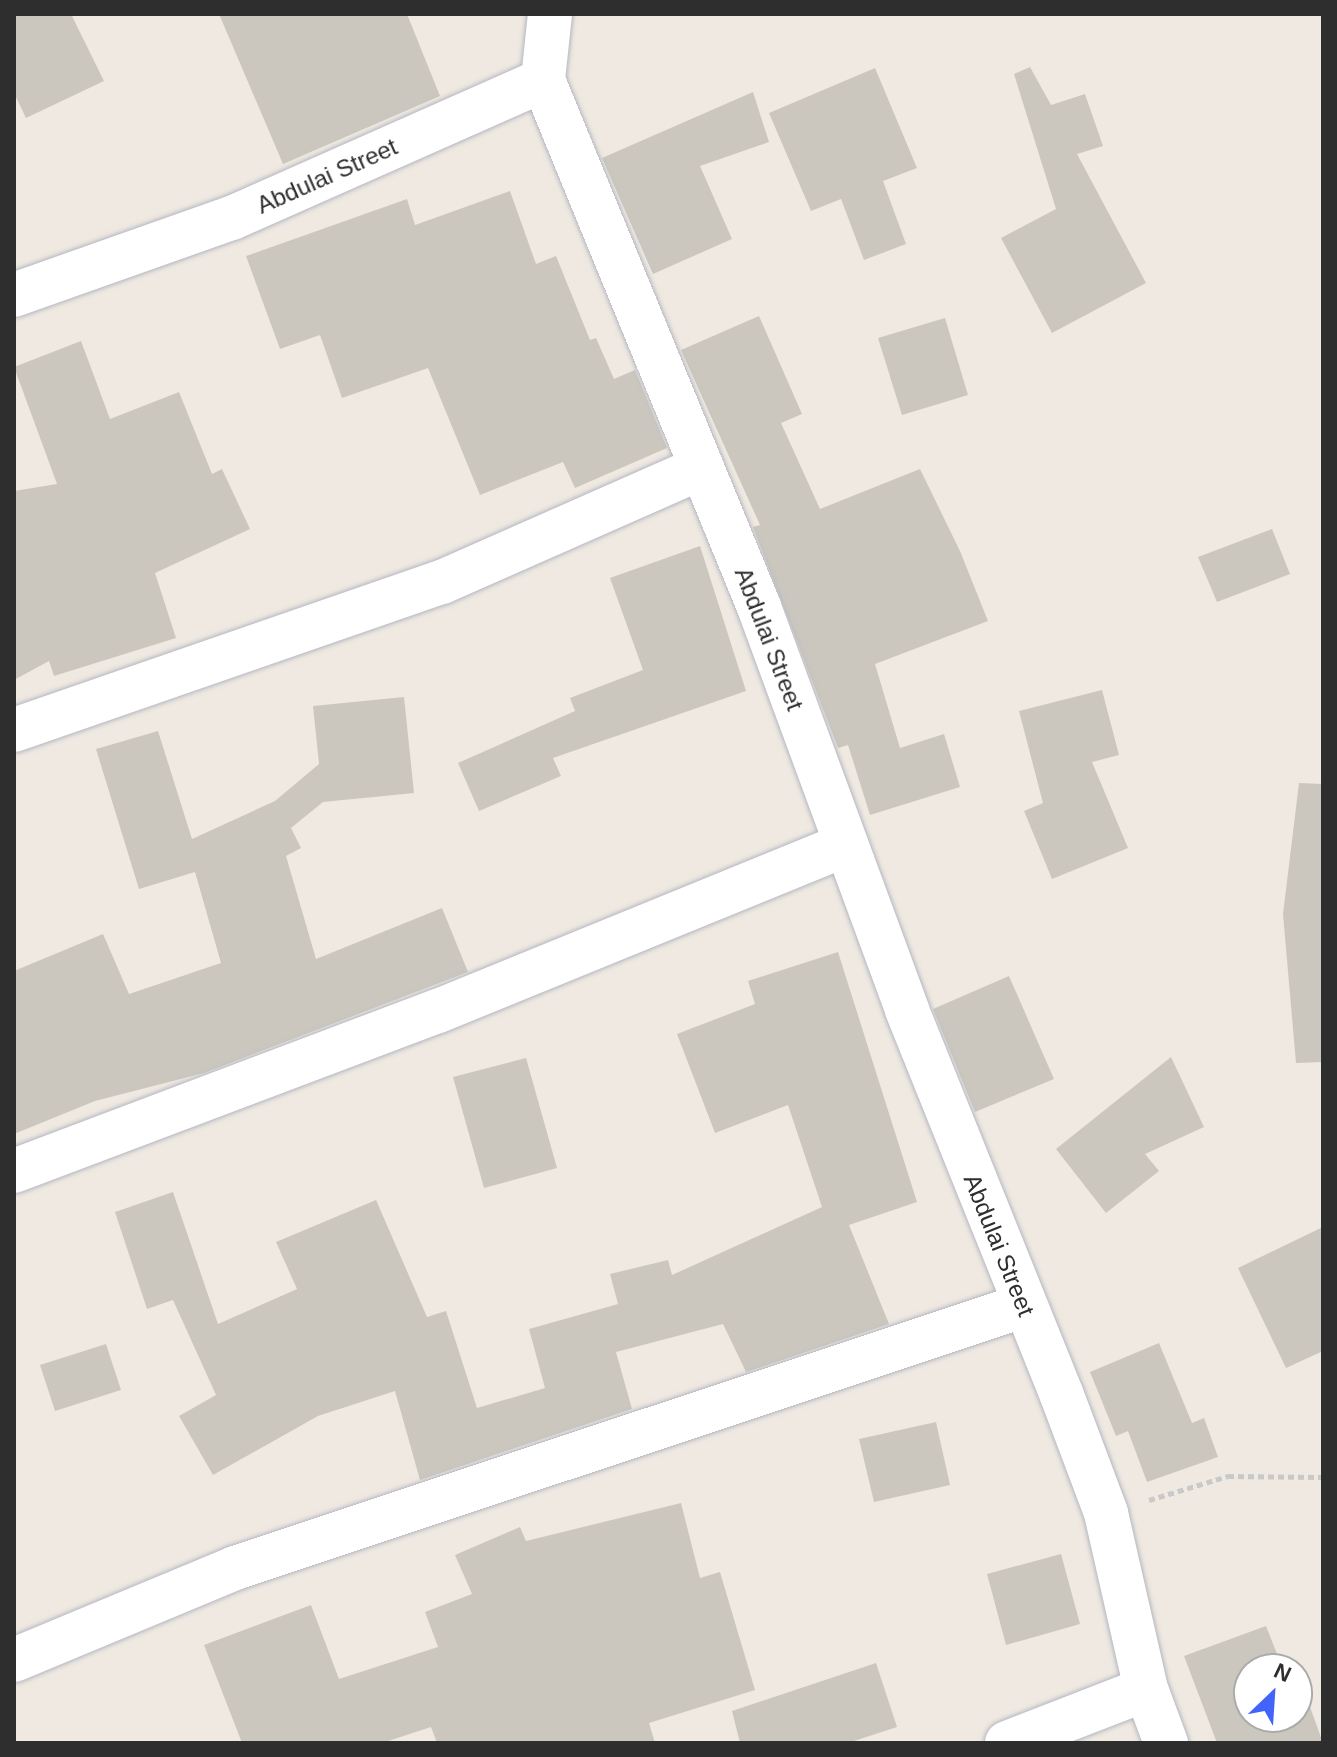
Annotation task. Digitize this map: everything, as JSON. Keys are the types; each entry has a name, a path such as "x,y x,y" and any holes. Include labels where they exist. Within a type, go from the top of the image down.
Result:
{"street":[{"path":"543,80 550,14"},
{"name":"Abdulai Street","path":"14,295 232,218 543,80 701,468 1022,1306 1106,1513 1146,1689 1166,1743"},
{"path":"14,730 442,582 701,468"},
{"path":"14,1171 438,1011 844,845"},
{"path":"14,1660 235,1568 1022,1306"},
{"path":"1007,1743 1146,1689"}],"path":[{"path":"1106,1513 1228,1476 1323,1477"}],"building":[{"path":"14,14 71,14 104,81 26,118 14,93"},
{"path":"219,14 407,14 440,96 283,164"},
{"path":"1030,67 1051,105 1085,94 1103,146 1077,154 1146,283 1052,333 1001,238 1056,209 1014,74"},
{"path":"875,68 917,168 883,181 906,244 864,260 841,199 811,211 769,113"},
{"path":"753,92 769,142 700,166 732,239 653,274 602,158"},
{"path":"510,191 536,264 556,256 590,340 596,338 614,379 635,370 667,448 575,488 563,462 480,495 428,368 342,398 320,335 280,349 246,256 407,199 415,225"},
{"path":"759,316 802,414 781,423 820,509 920,469 960,551 988,621 875,664 900,748 944,734 960,787 870,815 848,745 838,748 753,527 760,525 681,350"},
{"path":"945,318 968,395 902,415 878,338"},
{"path":"81,341 110,419 179,392 212,474 222,469 250,529 155,573 176,638 54,676 49,661 14,680 14,491 57,484 14,367"},
{"path":"1272,529 1290,574 1217,602 1198,557"},
{"path":"700,546 746,691 553,758 561,776 479,811 458,763 575,711 570,698 643,670 610,578"},
{"path":"1102,690 1119,755 1092,762 1128,848 1052,879 1024,811 1043,803 1019,711"},
{"path":"404,697 414,793 323,802 291,828 301,848 286,856 316,959 442,908 468,972 204,1073 95,1101 14,1134 14,971 103,934 129,994 221,963 195,872 139,889 96,749 158,731 192,839 275,801 319,764 313,706"},
{"path":"1299,783 1323,784 1323,1062 1296,1063 1283,914"},
{"path":"838,952 917,1202 849,1225 889,1324 746,1372 723,1324 616,1352 632,1409 420,1480 395,1391 318,1416 213,1475 179,1416 216,1395 173,1300 147,1309 115,1212 173,1192 218,1324 297,1289 276,1242 376,1200 427,1317 446,1311 477,1408 545,1388 529,1329 618,1304 610,1274 668,1260 672,1275 822,1207 788,1105 715,1133 677,1034 755,1004 748,981"},
{"path":"1009,976 1054,1079 975,1112 933,1009"},
{"path":"1171,1057 1204,1127 1145,1154 1159,1171 1106,1213 1056,1149"},
{"path":"526,1058 557,1168 484,1188 453,1077"},
{"path":"1323,1227 1323,1351 1286,1368 1238,1268"},
{"path":"1159,1343 1192,1423 1204,1418 1218,1457 1147,1482 1128,1431 1116,1436 1090,1372"},
{"path":"106,1344 121,1390 55,1411 40,1365"},
{"path":"936,1422 950,1485 874,1502 859,1439"},
{"path":"681,1503 700,1578 720,1572 755,1690 649,1723 655,1743 437,1743 431,1727 382,1743 242,1743 204,1645 311,1605 339,1679 438,1647 425,1612 472,1594 455,1555 520,1527 526,1541"},
{"path":"1061,1554 1080,1624 1006,1645 987,1574"},
{"path":"1266,1626 1277,1653 1233,1653 1233,1733 1313,1733 1313,1715 1323,1743 1217,1743 1184,1656"},
{"path":"876,1663 897,1727 848,1743 740,1743 732,1711"}]}
